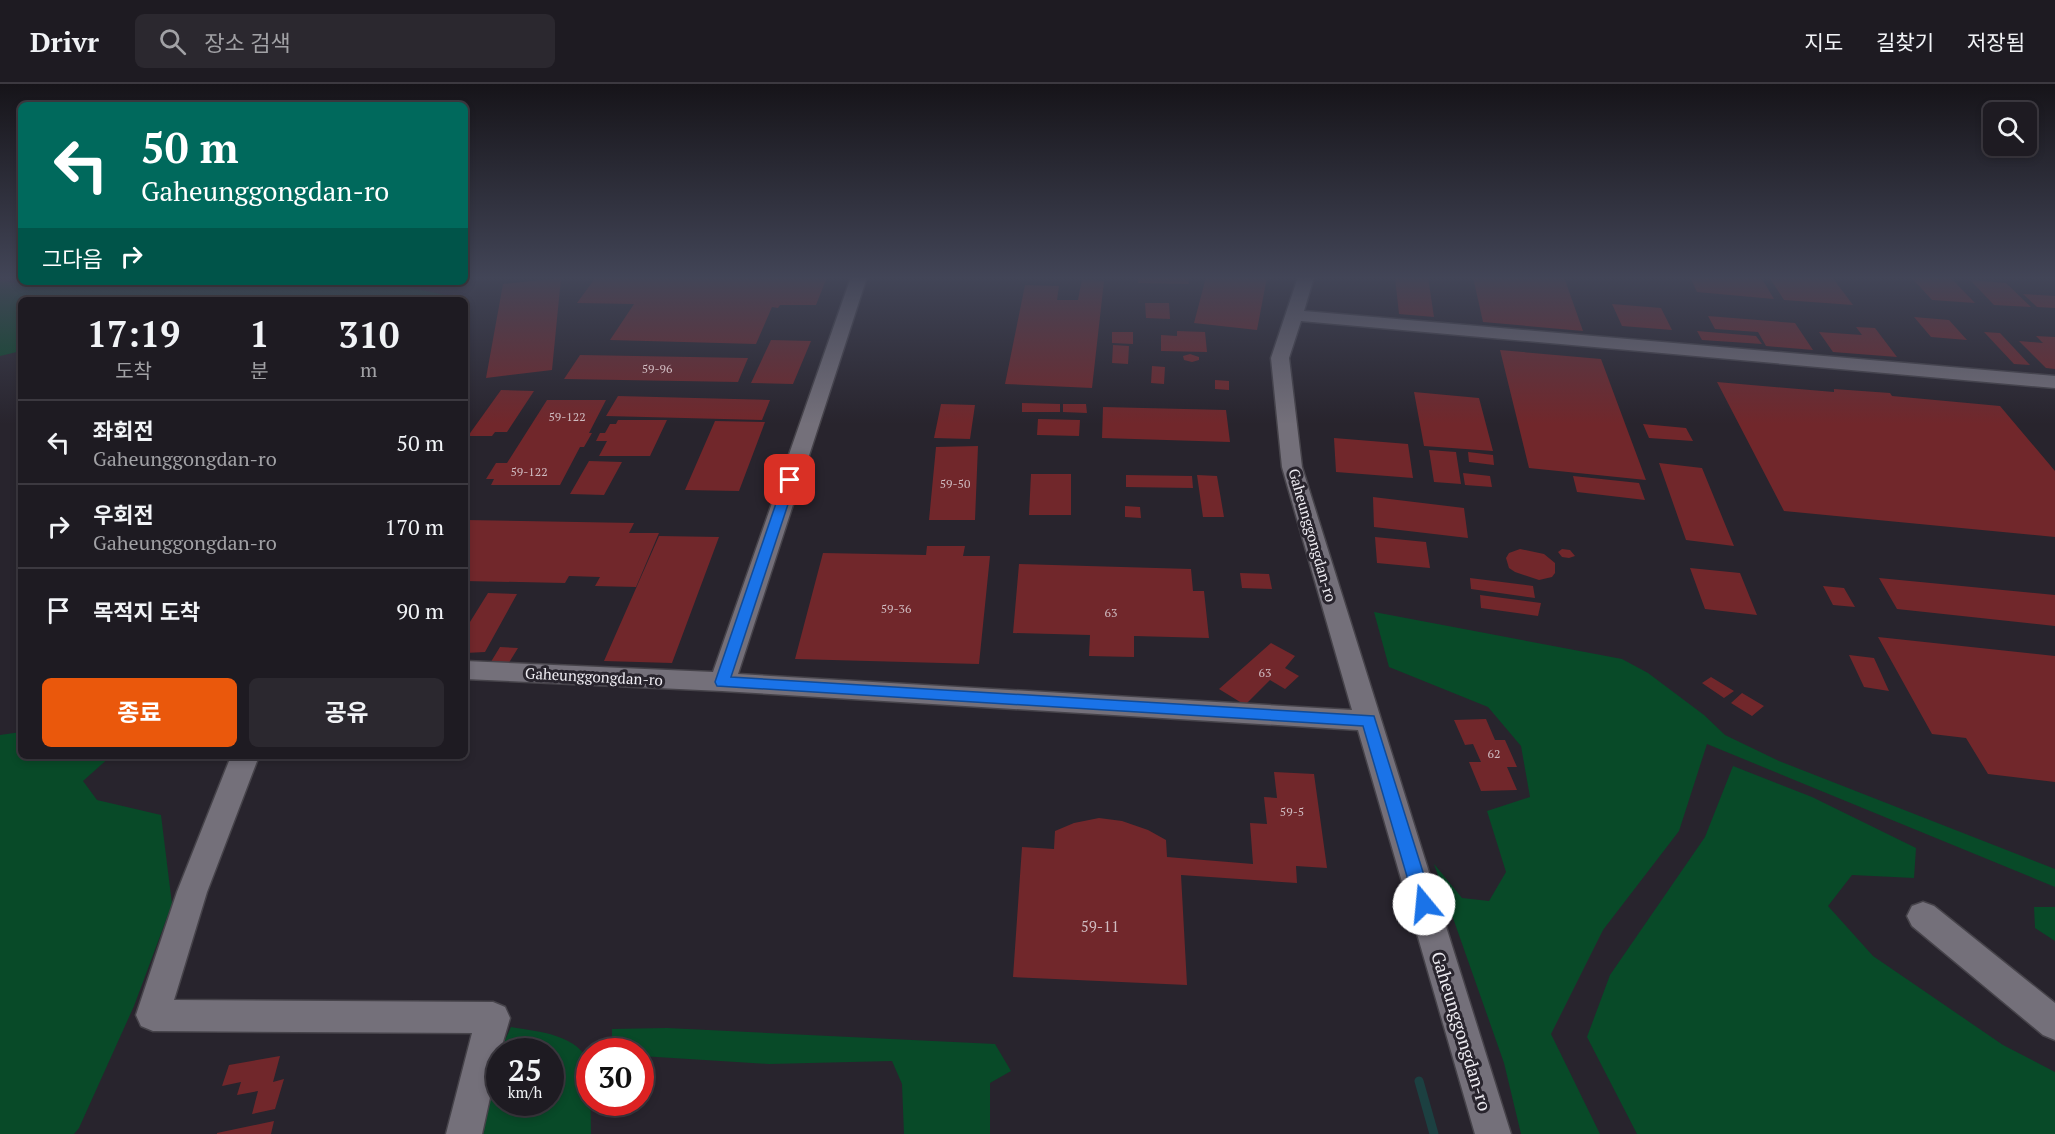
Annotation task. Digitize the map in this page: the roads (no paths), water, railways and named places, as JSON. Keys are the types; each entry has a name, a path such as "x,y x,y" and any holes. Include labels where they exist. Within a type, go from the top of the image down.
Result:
{"street":[{"path":"722,682 842,326"},
{"name":"Gaheunggongdan-ro","path":"1290,326 1280,358 1292,467 1493,1134"},
{"path":"1419,326 2055,382"},
{"name":"Gaheunggongdan-ro","path":"468,670 722,682 1369,720"},
{"path":"244,759 192,892 153,1016 494,1018 476,1078 464,1134"},
{"path":"1923,916 2055,1024"}],"waterway":[{"path":"1419,1081 1434,1134"}]}
